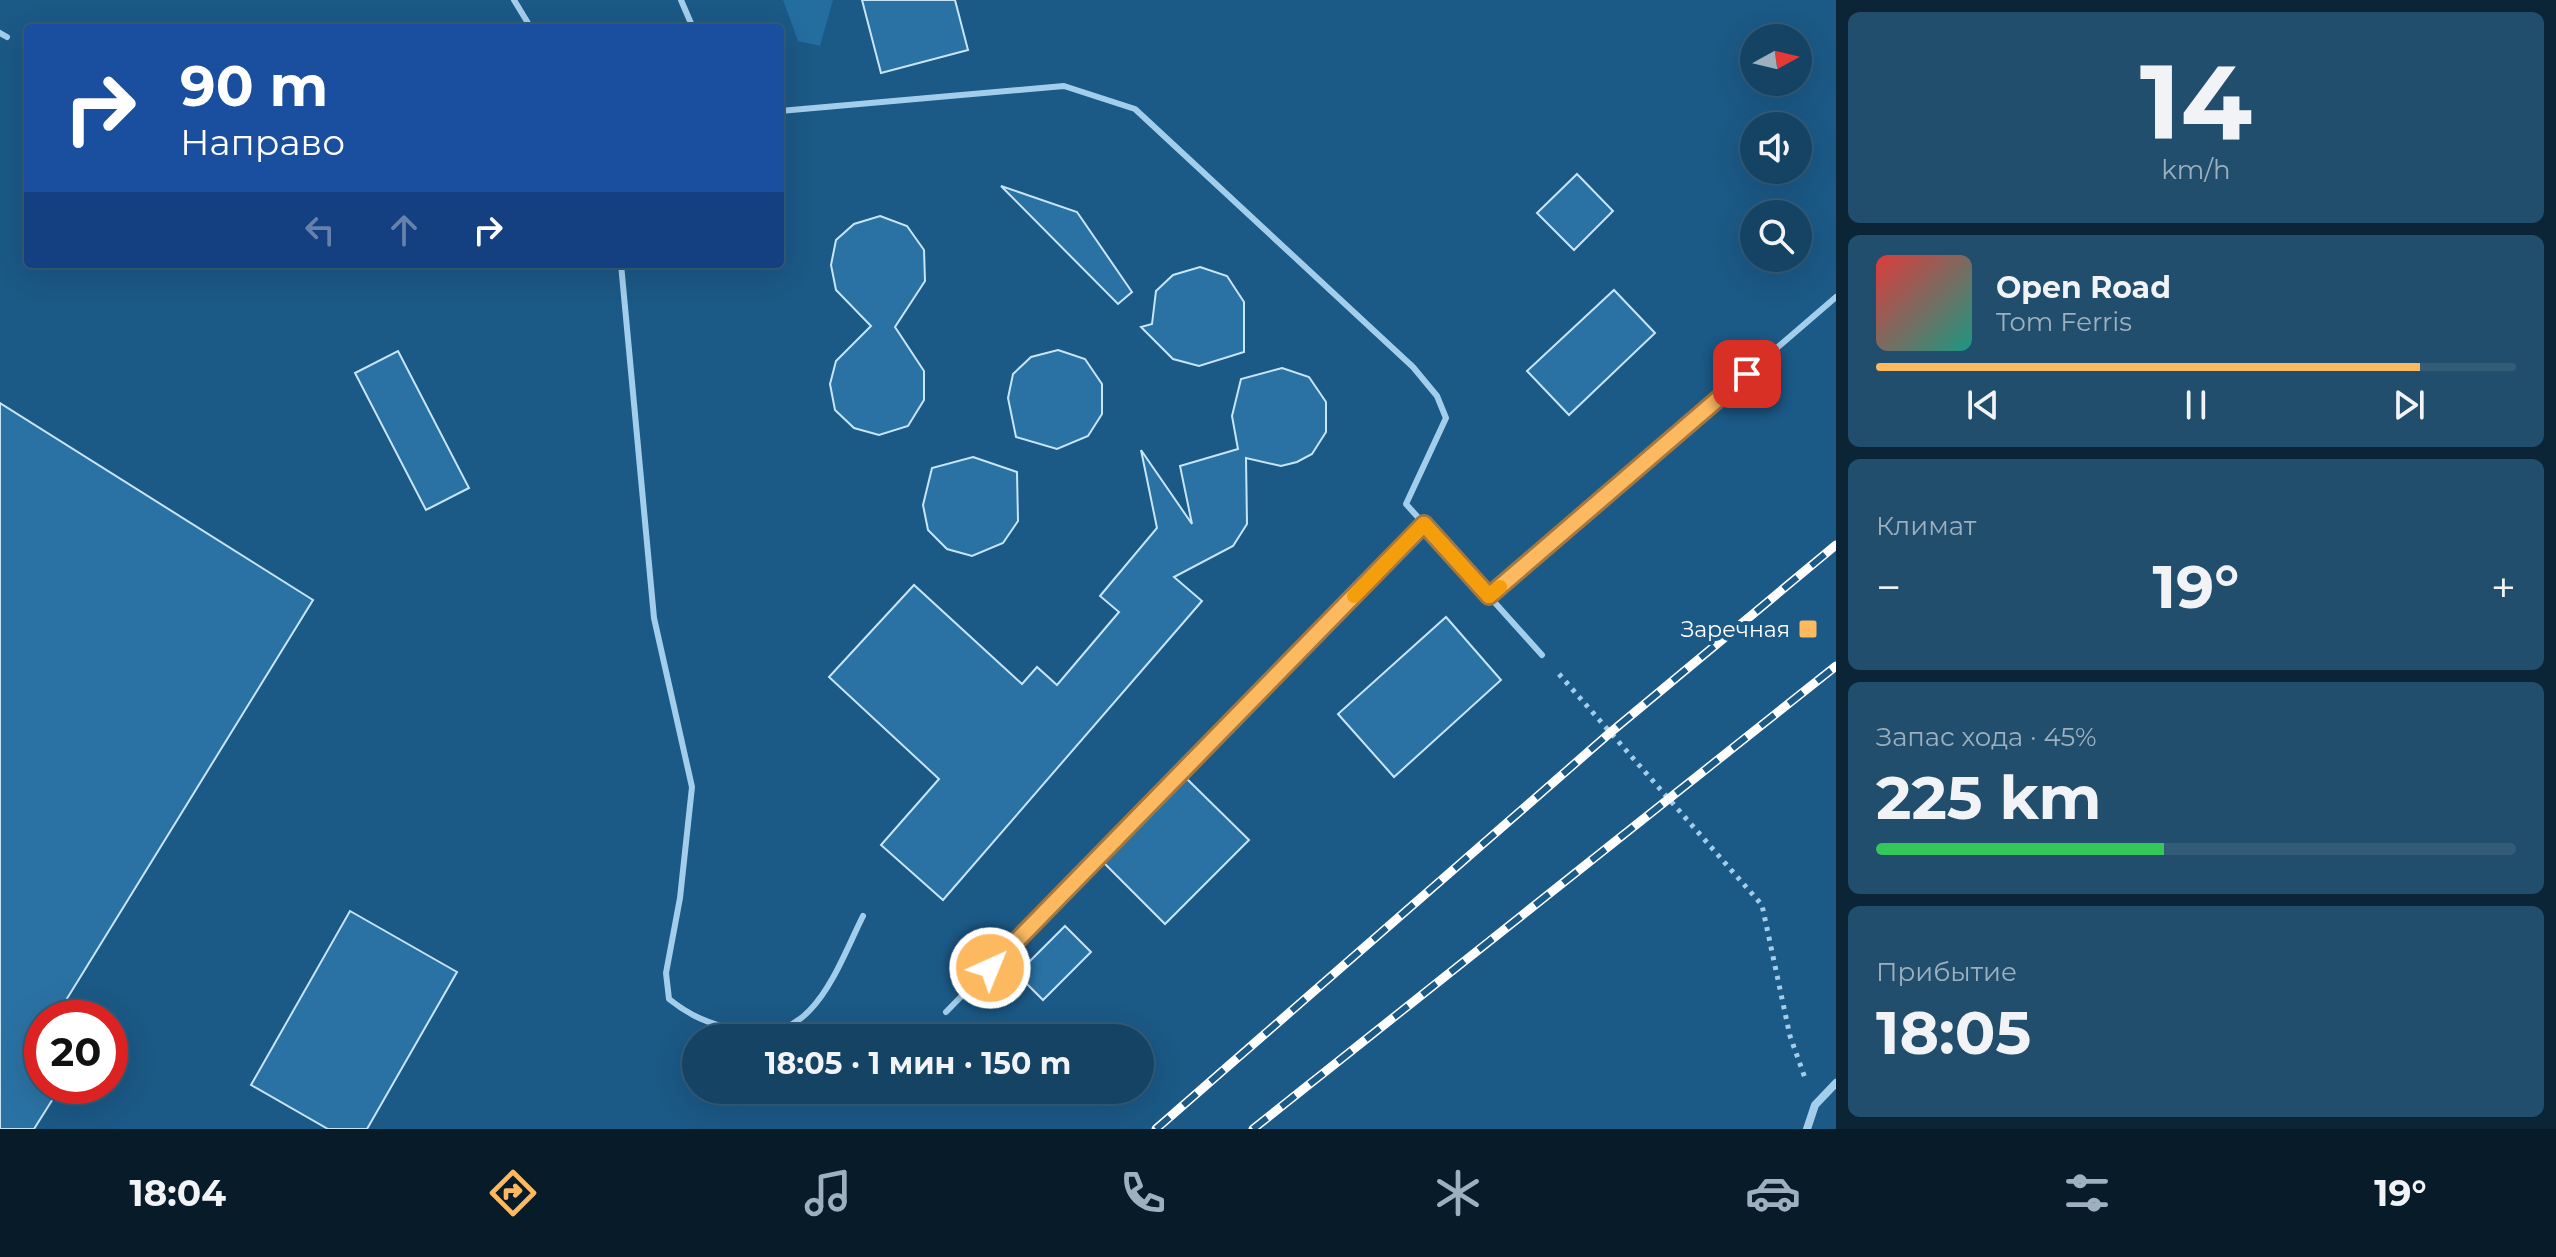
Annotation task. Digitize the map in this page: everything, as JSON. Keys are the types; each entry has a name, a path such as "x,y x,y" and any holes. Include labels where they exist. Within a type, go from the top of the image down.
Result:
{"street":[{"path":"1807,1129 1815,1105 1836,1083"}],"lane":[{"path":"514,0 529,24"},
{"path":"681,0 691,24"},
{"path":"784,111 1064,86 1135,109 1413,367 1437,396 1446,418 1406,504 1542,655"},
{"path":"621,268 654,618 692,787 680,898 666,973 669,999 692,1017 758,1036 780,1033 802,1018 826,989 863,916"},
{"path":"1489,596 1836,297"},
{"path":"946,1012 1424,524"}],"path":[{"path":"1542,655 1762,905 1790,1036 1815,1105"}],"shaded area":[{"path":"783,0 833,0 820,46 798,41"}],"building":[{"path":"862,0 955,0 968,50 881,73"},
{"path":"1577,174 1613,211 1574,250 1537,213"},
{"path":"1001,186 1077,212 1132,292 1118,304"},
{"path":"880,216 907,226 924,250 925,281 895,327 924,371 924,400 908,426 879,435 854,428 835,410 830,384 836,361 871,326 836,290 831,265 836,240 854,224"},
{"path":"1200,267 1227,276 1244,302 1244,352 1199,366 1173,359 1141,327 1152,324 1156,291 1173,275"},
{"path":"1614,290 1655,333 1569,415 1527,371"},
{"path":"1058,350 1085,359 1102,384 1102,414 1088,436 1057,449 1016,437 1008,398 1013,374 1031,357"},
{"path":"398,351 469,488 426,510 355,373"},
{"path":"1282,368 1309,377 1326,402 1326,432 1312,454 1281,466 1246,458 1247,524 1233,546 1174,577 1202,601 943,900 881,845 939,779 829,677 914,585 1022,684 1037,667 1057,685 1119,612 1100,596 1157,528 1141,450 1192,524 1180,466 1238,449 1232,416 1241,379"},
{"path":"0,403 313,600 66,1000 24,1000 24,1104 50,1104 34,1129 0,1129"},
{"path":"973,457 1017,472 1018,521 1003,543 972,556 947,549 928,530 923,505 932,468"},
{"path":"1446,617 1501,680 1394,777 1338,714"},
{"path":"1186,778 1249,840 1165,924 1103,862"},
{"path":"350,911 457,972 367,1129 328,1129 251,1085"},
{"path":"1065,926 1091,952 1043,1000 1017,974"}],"railway":[{"path":"1156,1129 1611,732 1836,545"},
{"path":"1253,1129 1836,666"}],"slow traffic":[{"path":"1354,596 1424,524 1489,596 1500,587"}],"place":[{"name":"Заречная","path":"1808,629"}],"route":[{"path":"990,968 1424,524 1489,596 1747,374"}]}
